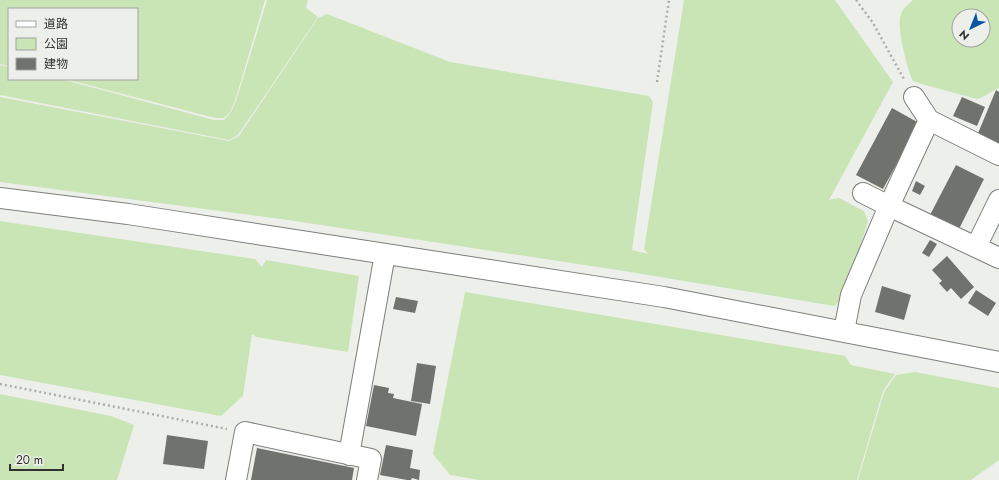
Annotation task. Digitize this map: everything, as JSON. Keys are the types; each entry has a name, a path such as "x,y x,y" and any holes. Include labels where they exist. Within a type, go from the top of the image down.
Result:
{"street":[{"path":"914,97 929,120 999,155"},
{"path":"844,331 851,295 929,120"},
{"path":"863,193 999,258"},
{"path":"0,198 128,214 664,297 999,362"},
{"path":"976,247 999,200"},
{"path":"349,455 385,254"},
{"path":"236,480 245,432 371,459 367,480"}],"path":[{"path":"657,82 669,0"},
{"path":"856,0 873,23 914,97"},
{"path":"0,384 245,432"}],"green space":[{"path":"0,0 265,0 235,101 230,112 224,118 215,118 69,80 138,80 138,8 8,8 8,66 0,64"},
{"path":"267,0 308,0 306,8 318,17 238,135 229,140 0,95 0,65 8,67 8,80 65,80 214,120 224,120 231,112 236,101"},
{"path":"684,0 835,0 893,82 829,200 839,198 864,211 868,221 844,298 834,306 624,271 288,220 0,182 0,97 229,141 239,136 318,18 327,14 450,62 649,96 653,102 632,250 648,254 644,249"},
{"path":"913,0 999,0 999,88 977,99 913,81 905,58 900,28 901,14"},
{"path":"0,221 255,259 262,267 266,260 359,276 348,352 256,337 252,334 243,396 221,416 0,375"},
{"path":"465,292 845,356 851,365 895,374 883,391 857,480 479,480 450,475 433,454"},
{"path":"915,372 999,388 999,460 971,480 858,480 884,392 896,375"},
{"path":"0,394 111,416 134,425 117,480 0,480"}],"building":[{"path":"996,90 999,92 999,148 976,138"},
{"path":"962,97 985,107 977,126 953,116"},
{"path":"892,108 919,123 883,189 856,175"},
{"path":"956,165 984,179 959,229 930,215"},
{"path":"916,181 925,186 920,195 912,191"},
{"path":"930,240 937,244 929,257 922,253"},
{"path":"947,256 974,287 961,299 951,288 947,292 939,283 942,281 932,270"},
{"path":"882,286 911,295 904,320 875,312"},
{"path":"976,290 996,303 988,316 968,303"},
{"path":"396,297 418,301 415,313 393,309"},
{"path":"417,363 436,366 430,404 411,401"},
{"path":"374,385 389,388 388,393 394,394 393,398 422,404 416,436 366,426"},
{"path":"167,435 208,441 204,469 163,464"},
{"path":"386,445 413,450 410,468 420,470 419,480 412,478 411,480 407,480 380,475"},
{"path":"257,448 354,468 352,480 251,480"}]}
